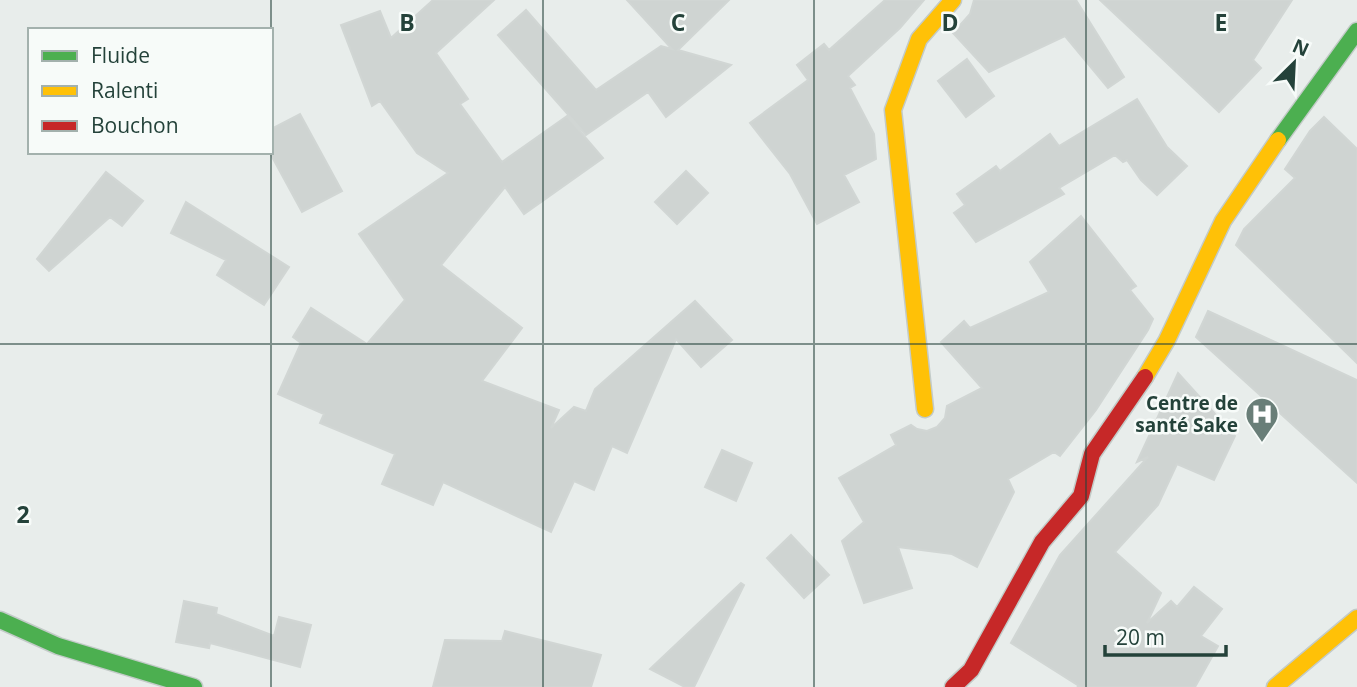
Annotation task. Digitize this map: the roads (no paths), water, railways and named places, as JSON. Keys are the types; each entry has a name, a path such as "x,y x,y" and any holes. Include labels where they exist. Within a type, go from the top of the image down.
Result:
{"street":[{"path":"925,409 893,110 919,39 953,0"},
{"path":"953,687 971,670 1042,542 1081,496 1092,454 1167,340 1223,221 1295,115 1357,31"},
{"path":"1275,687 1357,618"},
{"path":"0,620 58,646 194,687"}],"place":[{"name":"Centre de santé Sake","path":"1262,444"}]}
